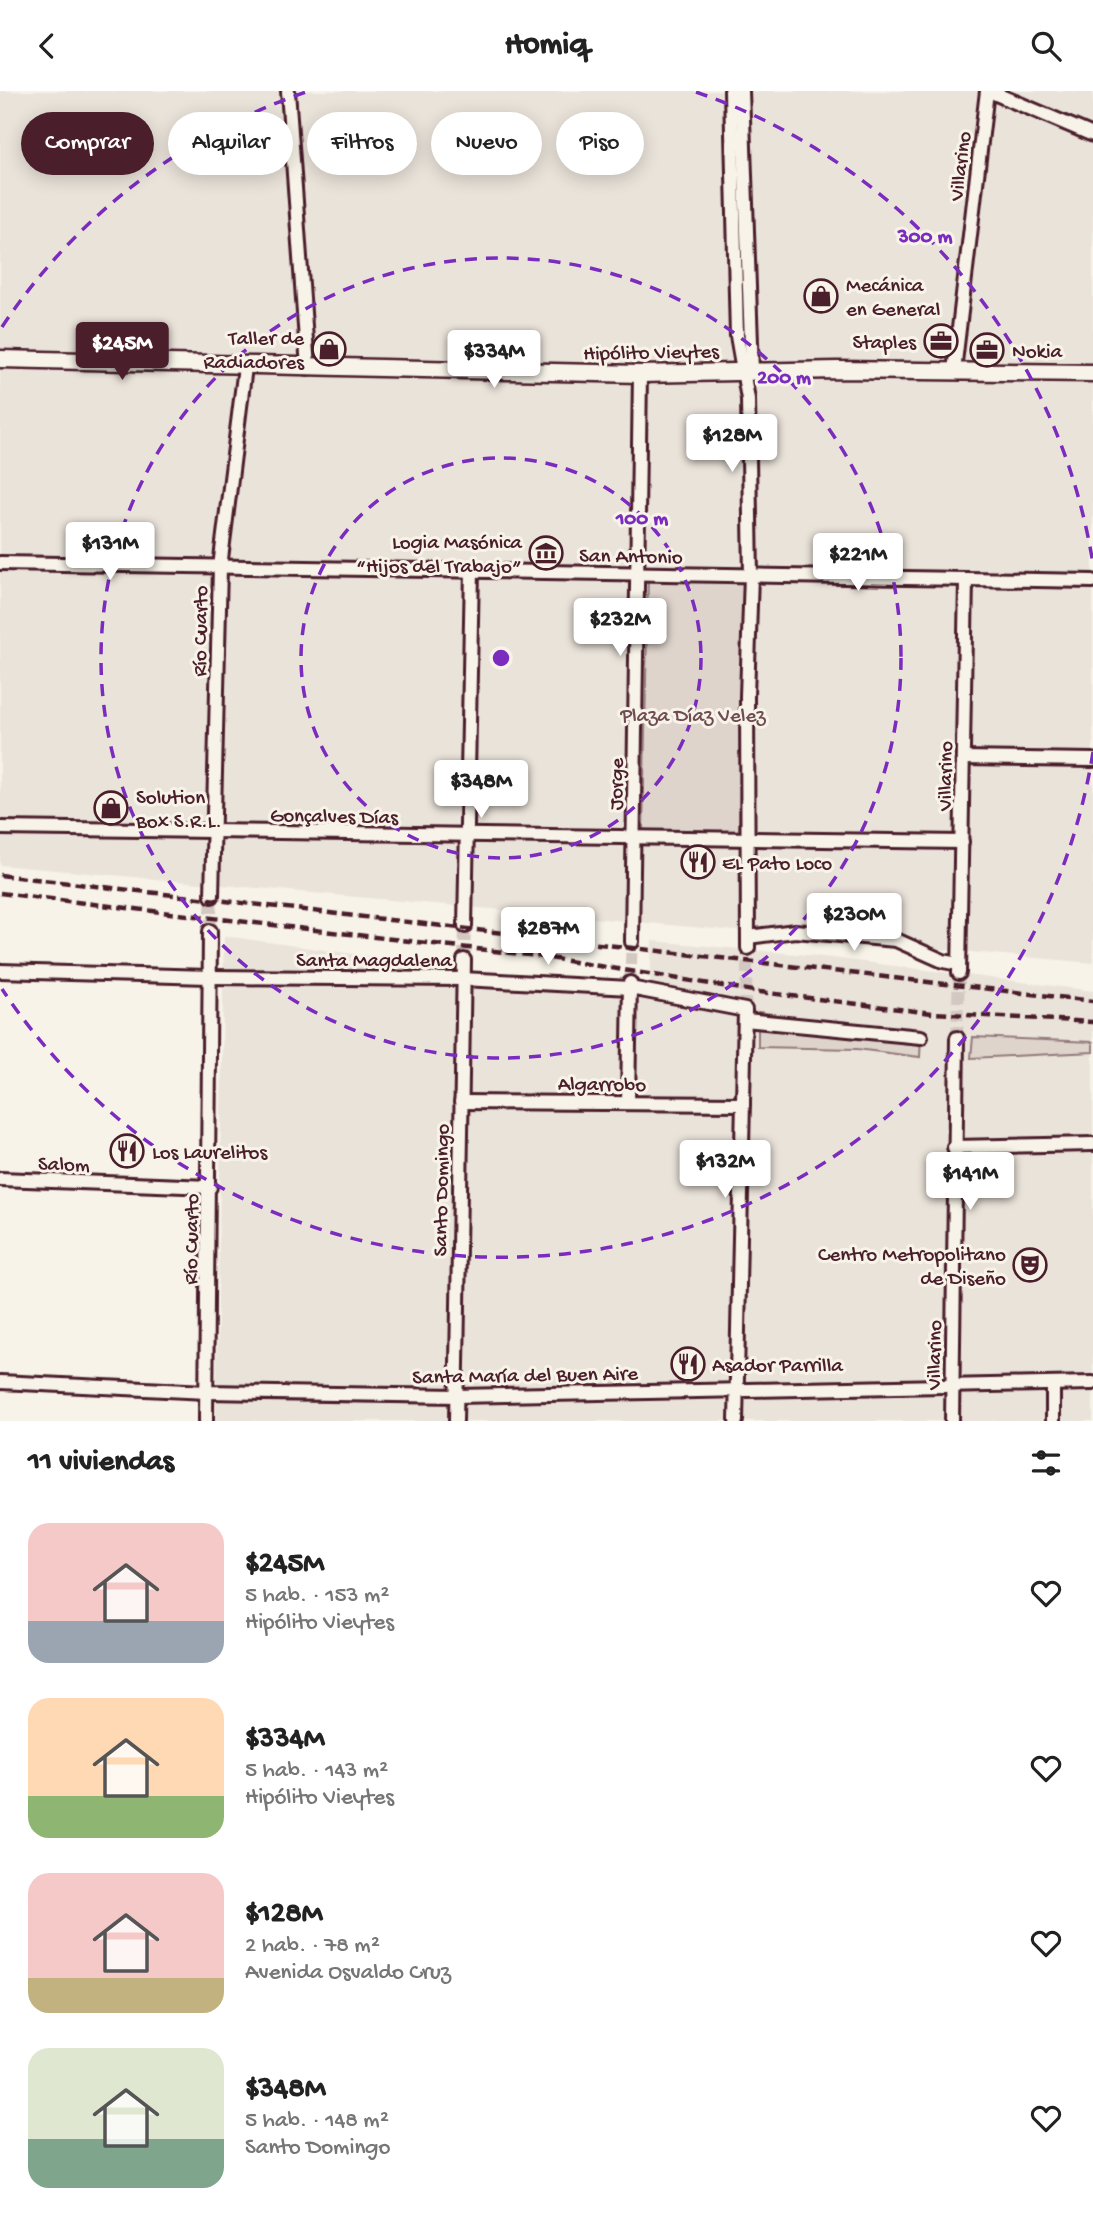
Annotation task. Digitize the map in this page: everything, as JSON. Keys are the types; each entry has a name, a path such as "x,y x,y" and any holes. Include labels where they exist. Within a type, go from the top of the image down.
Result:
{"main road":[{"name":"Hipólito Vieytes","path":"0,359 245,367 640,374 748,371 1093,373"}],"street":[{"path":"288,91 307,367"},
{"path":"732,91 737,336 748,371"},
{"path":"742,91 751,575 747,696 749,840"},
{"path":"988,91 1016,96 1093,135"},
{"name":"Villarino","path":"954,371 988,91"},
{"name":"Río Cuarto","path":"212,896 220,567 245,367"},
{"name":"Jorge","path":"632,942 640,374"},
{"name":"San Antonio","path":"0,563 1093,581"},
{"path":"465,926 472,570"},
{"name":"Villarino","path":"749,840 748,942 795,931 896,940 959,969 966,579"},
{"path":"963,758 1093,760"},
{"name":"Gonçalves Días","path":"0,828 468,837 962,842"},
{"name":"Río Cuarto","path":"206,1421 210,931"},
{"name":"Santo Domingo","path":"457,1421 464,960"},
{"name":"Santa Magdalena","path":"0,971 209,977 463,979 630,986 745,1015 921,1037"},
{"path":"628,1103 630,986"},
{"path":"736,1421 745,1015"},
{"name":"Villarino","path":"952,1421 957,1038"},
{"name":"Algarrobo","path":"461,1101 743,1104"},
{"path":"954,1147 1093,1144"},
{"name":"Salom","path":"0,1179 210,1187"},
{"name":"Santa María del Buen Aire","path":"0,1382 207,1392 457,1396 1093,1383"},
{"path":"1053,1384 1053,1421"}],"shaded area":[{"path":"0,91 1093,91 1093,963 0,865"},
{"path":"224,936 726,1006 650,989 652,941 808,955 1093,991 1093,1042 954,1037 1093,1052 1093,1421 216,1421"}],"green space":[{"name":"Plaza Díaz Velez","path":"648,576 744,577 739,835 643,834"},
{"path":"758,1012 921,1035 920,1057 857,1049 758,1047"},
{"path":"973,1037 1093,1042 1093,1052 971,1058"}],"tunnel":[{"path":"210,931 212,896"},
{"path":"464,960 465,926"},
{"path":"630,983 632,942"},
{"path":"745,1010 748,948"},
{"path":"957,1038 959,973"}],"railway":[{"path":"0,875 1093,1001"},
{"path":"0,893 537,956 760,992 932,1013 1093,1022"}],"place":[{"name":"Mecánica en General","path":"821,296"},
{"name":"Staples","path":"941,341"},
{"name":"Taller de Radiadores","path":"329,349"},
{"name":"Nokia","path":"987,350"},
{"name":"Logia Masónica “Hijos del Trabajo”","path":"546,553"},
{"name":"Solution Box S.R.L.","path":"111,808"},
{"name":"EL Pato Loco","path":"698,862"},
{"name":"Los Laurelitos","path":"127,1151"},
{"name":"Centro Metropolitano de Diseño","path":"1030,1265"},
{"name":"Asador Parrilla","path":"688,1364"}]}
